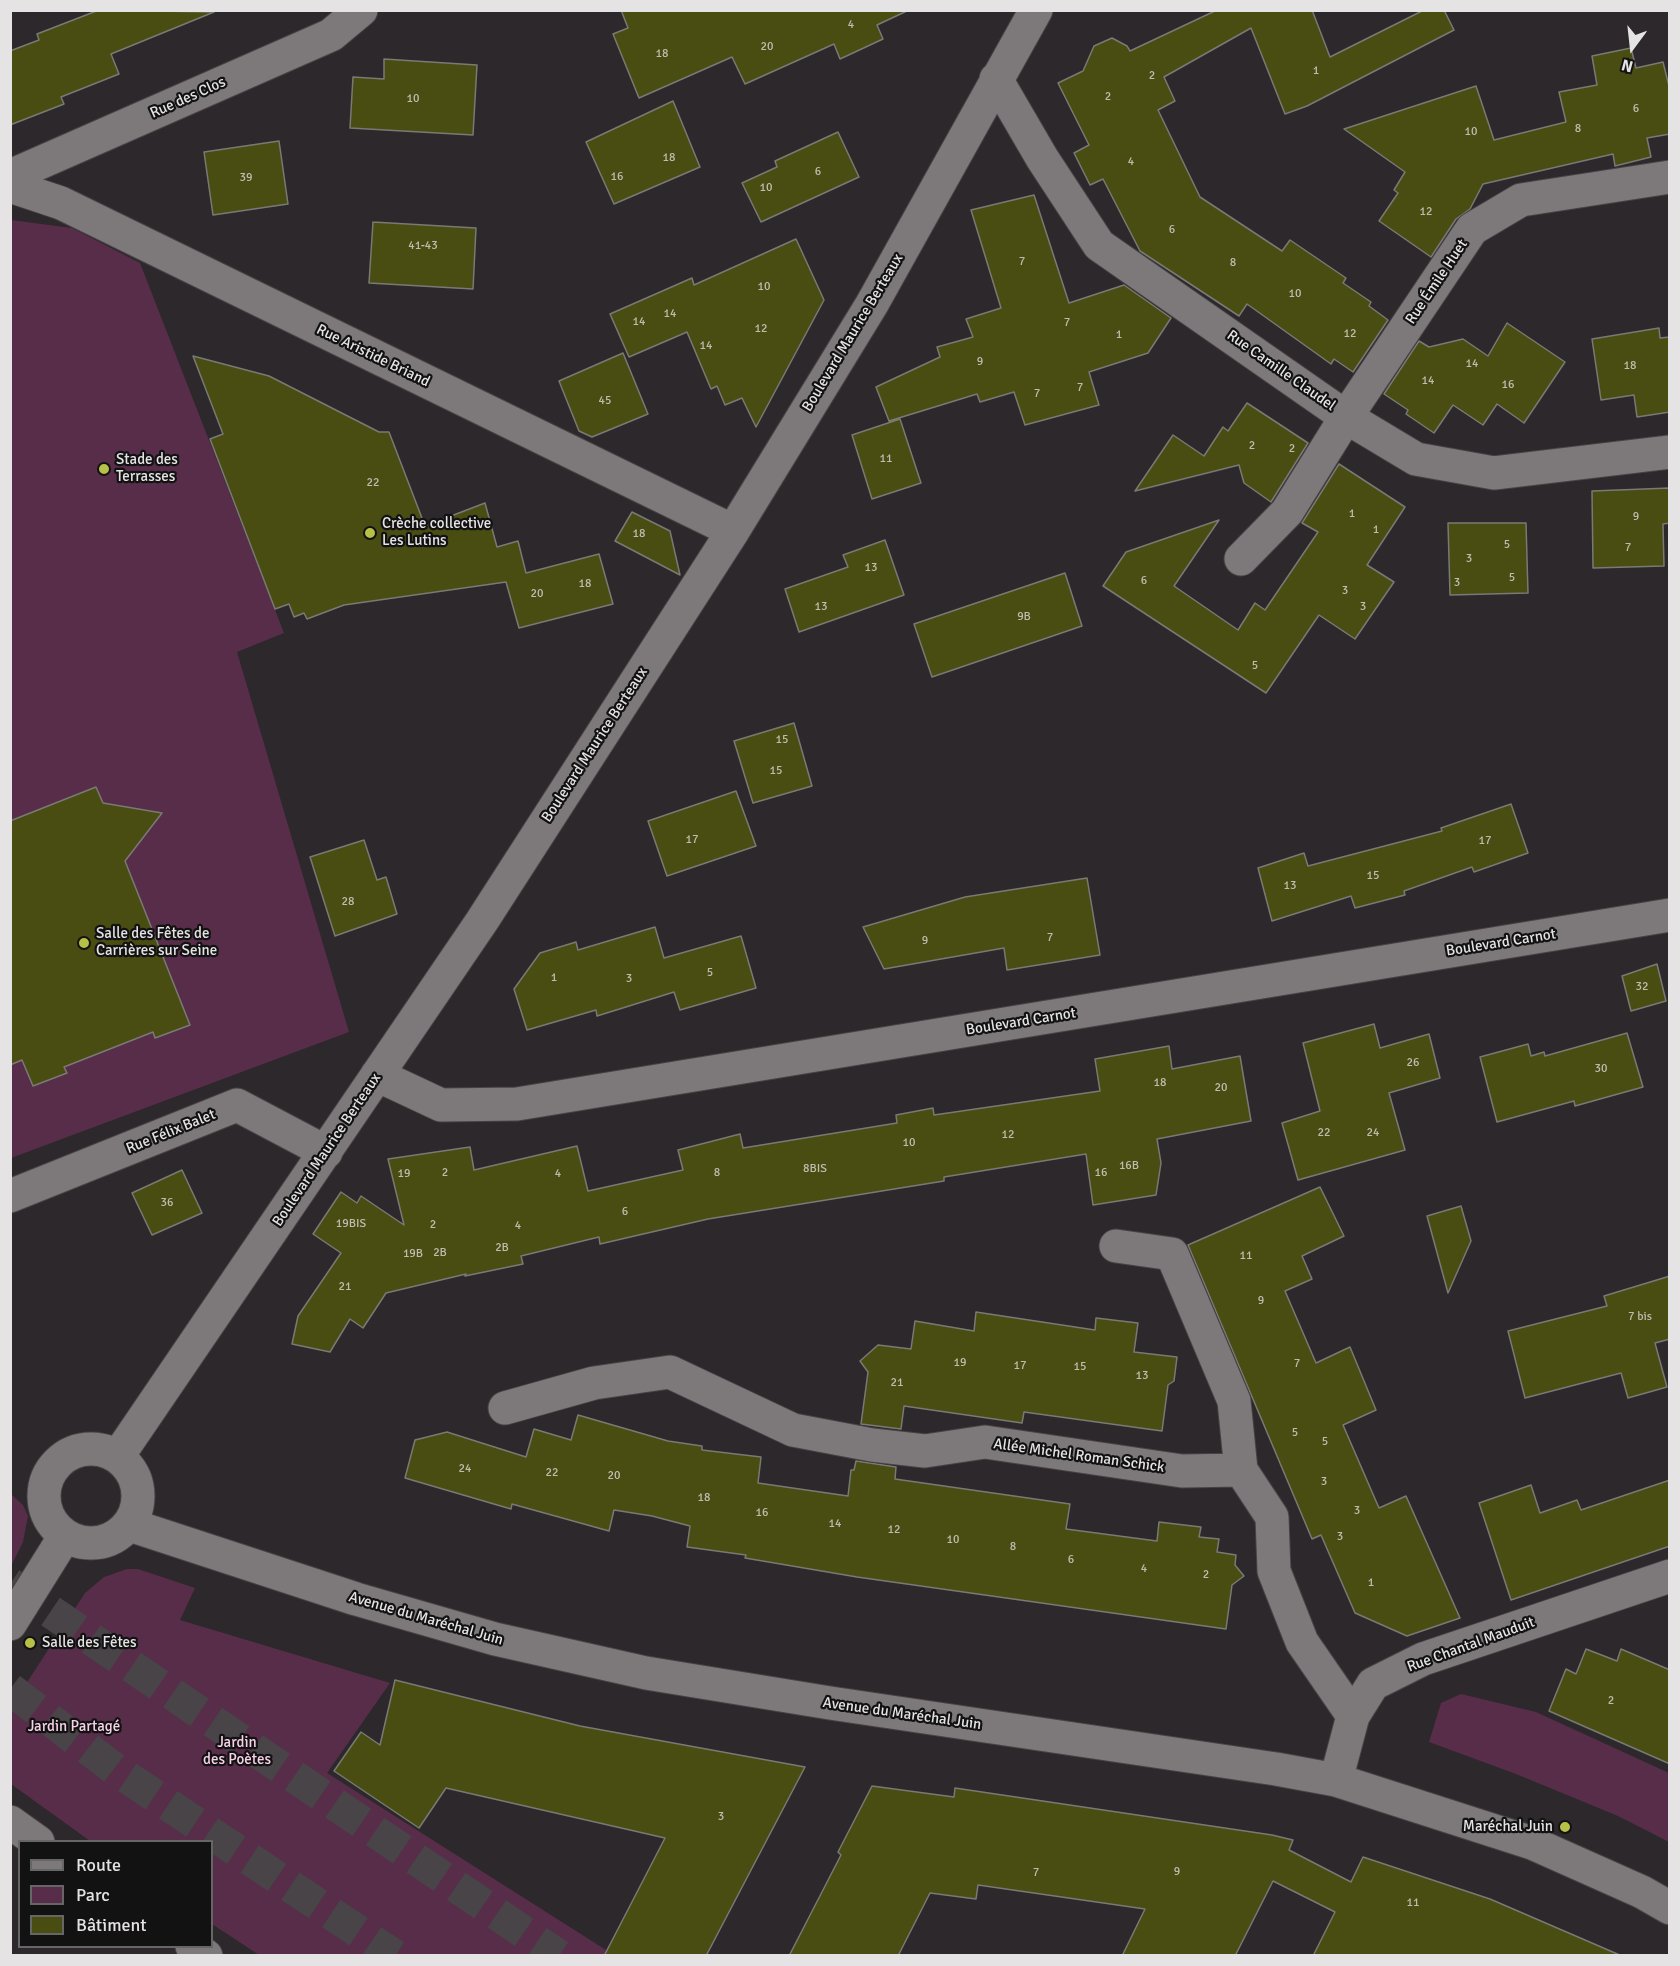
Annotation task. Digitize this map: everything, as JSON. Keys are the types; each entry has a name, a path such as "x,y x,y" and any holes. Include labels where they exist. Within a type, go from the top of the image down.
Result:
{"street":[{"name":"Rue des Clos","path":"10,176 331,35 360,10"},
{"name":"Boulevard Maurice Berteaux","path":"118,1456 482,921 733,531 872,304 1036,10"},
{"name":"Rue Camille Claudel","path":"996,79 1042,158 1099,245 1346,417 1416,459 1494,473 1670,452"},
{"name":"Rue Émile Huet","path":"1242,559 1287,512 1346,417 1472,229 1521,200 1670,177"},
{"name":"Rue Aristide Briand","path":"10,186 61,203 733,531"},
{"name":"Boulevard Carnot","path":"377,1075 441,1105 517,1104 1670,915"},
{"name":"Rue Félix Balet","path":"10,1196 237,1105 326,1152"},
{"path":"1116,1246 1172,1254 1234,1401 1241,1470 1272,1517 1274,1571 1302,1642 1353,1716"},
{"name":"Allée Michel Roman Schick","path":"505,1408 594,1383 670,1372 793,1430 872,1445 925,1452 986,1442 1182,1471 1241,1470"},
{"path":"86,1449 103,1450 118,1456 136,1478 139,1495 138,1510 130,1525 117,1537 102,1543 80,1543 64,1536 54,1527 46,1513 45,1483 53,1468 63,1459 86,1449"},
{"name":"Avenue du Maréchal Juin","path":"130,1525 377,1605 495,1639 646,1672 830,1703 1276,1769 1336,1780 1532,1843 1642,1892 1670,1908"},
{"path":"10,1624 64,1536"},
{"name":"Rue Chantal Mauduit","path":"1336,1780 1353,1716 1374,1684 1423,1659 1670,1576"},
{"path":"10,1822 35,1840"}],"green space":[{"path":"11,220 72,228 140,263 284,633 237,652 349,1032 11,1158"},
{"path":"11,1494 23,1505 28,1516 23,1542 11,1566"},
{"name":"Jardin des Poètes","path":"127,1569 138,1569 195,1588 180,1620 390,1683 327,1773 614,1955 259,1955 213,1925 213,1840 89,1840 11,1784 11,1707 85,1593 104,1577"},
{"path":"1461,1694 1536,1712 1669,1773 1669,1842 1618,1816 1516,1774 1429,1742 1441,1703"}],"building":[{"path":"99,10 214,12 111,54 119,74 61,97 64,104 10,125 10,51 39,40 37,34"},
{"path":"621,10 909,10 877,25 883,39 840,59 834,44 745,84 732,57 639,98 613,34 628,28"},
{"path":"1217,10 1312,10 1330,57 1424,10 1444,10 1454,30 1307,106 1285,114 1251,28 1164,77 1175,101 1158,110 1200,197 1282,251 1290,240 1346,278 1343,283 1371,302 1369,306 1388,320 1353,372 1334,359 1331,364 1247,304 1239,316 1140,251 1103,179 1090,185 1074,153 1089,145 1058,83 1083,71 1094,46 1112,38 1127,46 1130,51"},
{"path":"1631,48 1636,68 1663,62 1670,90 1670,134 1647,138 1651,157 1615,166 1613,154 1483,184 1470,209 1456,219 1431,257 1379,221 1398,193 1394,190 1405,172 1344,129 1476,86 1494,140 1566,122 1559,92 1597,85 1592,56"},
{"path":"384,59 477,65 473,135 350,128 353,77 384,79"},
{"path":"673,101 700,167 614,204 586,142"},
{"path":"838,132 859,177 761,222 742,183 777,167 775,161"},
{"path":"279,141 288,204 213,215 204,152"},
{"path":"1034,195 1069,303 1124,285 1171,318 1148,353 1089,372 1099,405 1025,425 1014,392 980,402 977,394 889,421 876,387 940,357 937,347 973,337 966,319 1001,308 971,210"},
{"path":"373,222 476,228 473,289 369,283"},
{"path":"796,239 824,300 756,427 742,398 725,405 717,386 711,389 687,332 629,357 610,314 692,278 694,285"},
{"path":"1507,323 1565,362 1524,423 1497,404 1483,425 1453,405 1434,433 1406,414 1408,410 1384,394 1419,341 1429,347 1463,339 1488,356"},
{"path":"1659,328 1660,338 1670,337 1670,412 1637,417 1634,395 1601,400 1592,339"},
{"path":"623,353 648,414 592,437 579,431 559,381"},
{"path":"193,356 269,376 379,432 389,432 425,526 485,503 497,547 518,541 526,573 599,554 613,604 519,628 506,582 344,605 307,619 304,613 294,617 289,604 275,609 210,439 223,434"},
{"path":"1247,403 1308,443 1271,502 1244,483 1239,465 1135,491 1173,435 1204,456 1223,427 1228,431"},
{"path":"900,419 921,483 872,499 852,435"},
{"path":"1339,464 1405,507 1367,565 1394,582 1355,639 1319,615 1266,693 1103,586 1126,552 1219,520 1174,586 1238,630 1255,603 1265,610 1318,532 1302,523"},
{"path":"1670,488 1670,523 1663,524 1664,566 1593,568 1592,491"},
{"path":"632,512 670,531 680,575 615,541"},
{"path":"1448,523 1526,523 1528,593 1450,595"},
{"path":"885,540 904,595 799,632 785,589 848,567 843,555"},
{"path":"1065,573 1082,626 932,677 914,624"},
{"path":"794,723 812,786 753,803 734,741"},
{"name":"Salle des Fêtes de Carrières sur Seine","path":"96,787 103,803 162,813 125,861 190,1025 155,1038 153,1032 64,1067 67,1073 33,1086 22,1060 10,1065 10,821"},
{"path":"736,791 756,846 667,876 648,821"},
{"path":"1511,804 1528,853 1474,872 1472,867 1404,891 1405,895 1355,908 1351,896 1272,921 1258,868 1304,853 1308,866 1442,831 1441,828"},
{"path":"364,840 377,880 386,877 397,914 335,936 310,857"},
{"path":"1087,878 1100,955 1007,970 1004,948 884,969 863,927 965,897"},
{"path":"655,927 664,958 741,936 756,988 680,1010 674,992 597,1016 596,1010 527,1030 514,989 540,953 576,942 578,950"},
{"path":"1657,964 1666,1001 1631,1011 1622,976"},
{"path":"1374,1024 1380,1048 1429,1034 1440,1078 1389,1093 1405,1150 1298,1180 1282,1123 1320,1111 1303,1043"},
{"path":"1627,1033 1643,1087 1575,1106 1574,1101 1497,1122 1480,1057 1528,1044 1531,1056 1544,1052 1545,1056"},
{"path":"1169,1046 1172,1069 1240,1056 1251,1121 1157,1139 1161,1163 1156,1195 1093,1205 1086,1154 944,1177 944,1181 708,1219 600,1244 599,1237 521,1256 523,1264 465,1276 466,1274 386,1293 363,1328 350,1319 330,1352 292,1344 298,1316 341,1253 313,1234 341,1192 357,1203 361,1196 404,1225 388,1159 470,1147 474,1170 577,1146 588,1191 683,1170 678,1150 740,1134 743,1148 897,1123 896,1115 933,1108 934,1115 1100,1091 1095,1059"},
{"path":"182,1170 202,1213 152,1235 132,1193"},
{"path":"1320,1187 1344,1236 1302,1256 1312,1279 1285,1291 1316,1363 1350,1347 1376,1410 1343,1425 1379,1508 1406,1496 1460,1618 1407,1636 1355,1613 1321,1535 1312,1539 1188,1245"},
{"path":"1461,1206 1471,1241 1448,1293 1427,1216"},
{"path":"1670,1276 1670,1339 1655,1343 1667,1387 1628,1398 1621,1373 1525,1398 1508,1331 1607,1306 1604,1296"},
{"path":"976,1312 1095,1330 1096,1318 1138,1323 1134,1352 1177,1357 1174,1381 1168,1385 1162,1431 1024,1412 1022,1423 904,1406 901,1429 861,1424 868,1372 860,1361 878,1345 911,1349 915,1321 974,1331"},
{"path":"578,1415 668,1441 702,1446 702,1450 761,1457 758,1483 848,1496 851,1470 854,1470 856,1461 896,1467 895,1479 1070,1504 1066,1529 1157,1541 1159,1522 1201,1527 1199,1537 1219,1539 1217,1552 1236,1555 1235,1565 1244,1576 1232,1585 1226,1629 857,1577 745,1558 746,1555 687,1547 690,1526 652,1516 614,1510 609,1531 512,1504 511,1509 405,1478 415,1440 447,1432 526,1457 534,1429 571,1440"},
{"path":"1670,1480 1670,1546 1511,1600 1479,1503 1531,1485 1540,1513 1577,1500 1581,1510"},
{"path":"1586,1649 1617,1661 1621,1649 1670,1670 1670,1764 1549,1711 1566,1669 1576,1674"},
{"path":"395,1680 580,1726 805,1767 706,1956 604,1956 665,1838 446,1788 419,1828 334,1771 361,1732 380,1745"},
{"path":"872,1786 954,1797 955,1788 1272,1835 1293,1840 1289,1850 1351,1882 1363,1857 1490,1899 1622,1956 1313,1956 1335,1912 1273,1881 1235,1956 1122,1956 1145,1909 978,1885 976,1899 930,1893 898,1956 789,1956 841,1855 838,1852"}],"tunnel":[{"path":"10,1584 559,1956"},
{"path":"10,1689 116,1770 395,1956"}],"place":[{"name":"Stade des Terrasses","path":"104,469"},
{"name":"Crèche collective Les Lutins","path":"370,533"},
{"name":"Salle des Fêtes de Carrières sur Seine","path":"84,943"},
{"name":"Salle des Fêtes","path":"30,1643"},
{"name":"Maréchal Juin","path":"1565,1827"}],"park label":[{"name":"Jardin Partagé","path":"74,1727"}]}
